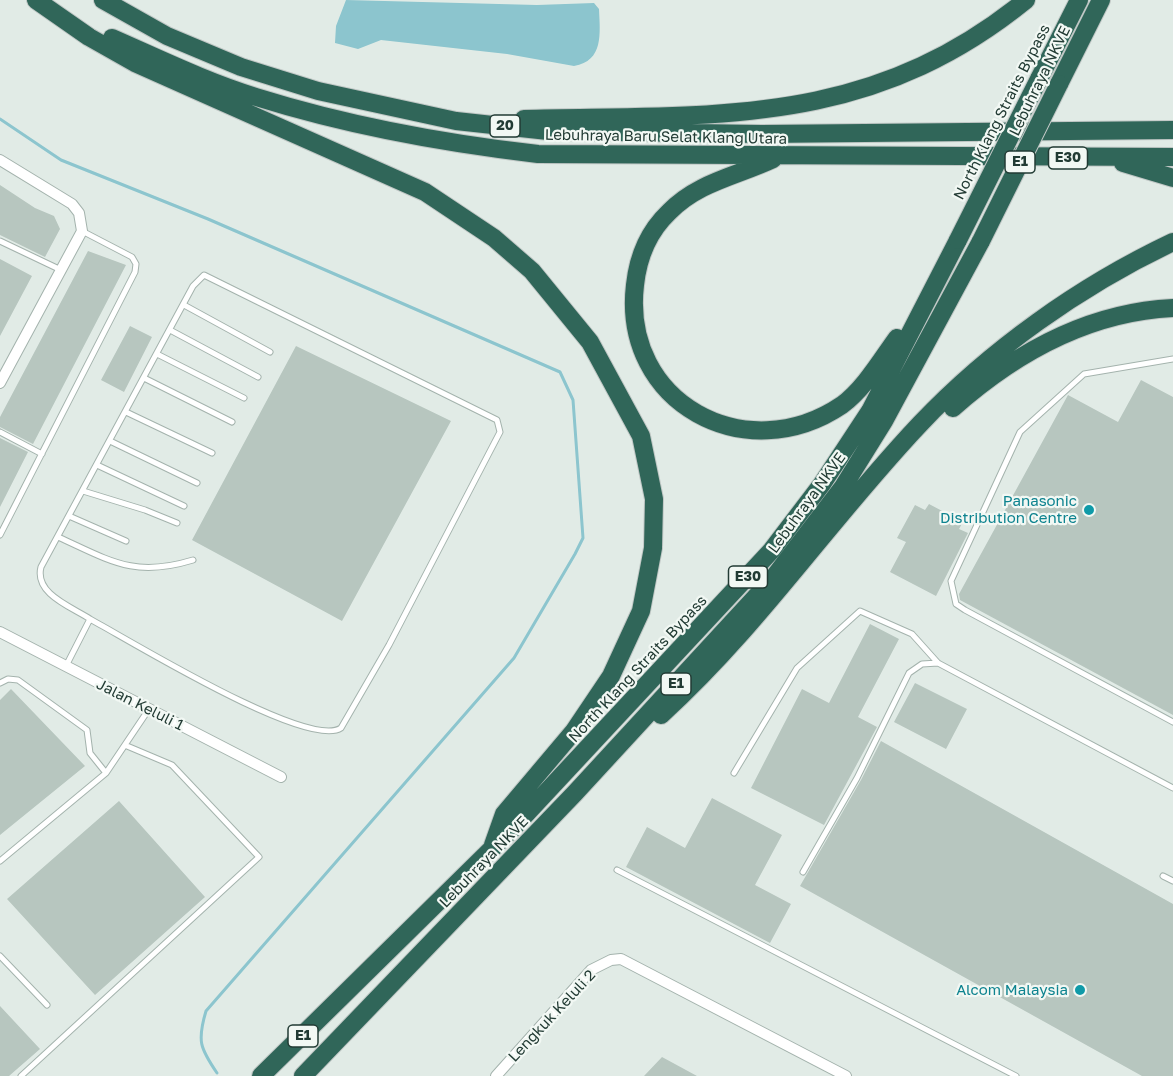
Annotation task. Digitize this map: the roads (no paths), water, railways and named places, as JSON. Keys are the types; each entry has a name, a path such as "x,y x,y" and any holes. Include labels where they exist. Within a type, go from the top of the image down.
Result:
{"highway":[{"path":"456,121 746,112 814,102 862,90 911,72 989,30 1026,0"},
{"name":"North Klang Straits Bypass","path":"344,995 493,845 708,622 771,551 822,484 858,430 945,266 1079,0"},
{"name":"Lebuhraya NKVE","path":"303,1076 575,793 767,585 843,487 884,421 981,241 1101,0"},
{"name":"Lebuhraya Baru Selat Klang Utara","path":"103,1 167,36 241,67 330,94 456,121 548,131 762,134 1173,130"},
{"path":"39,2 89,37 135,63 425,192 447,206 494,238 532,272 566,311 609,374 641,436 654,499 653,548 641,611 611,676 574,730 504,814 493,845"},
{"name":"Lebuhraya Baru Selat Klang Utara","path":"39,2 200,77 255,97 360,126 452,144 538,154 778,157 1173,157"},
{"path":"778,157 743,173 710,182 681,201 658,223 640,257 634,294 638,344 661,384 689,409 720,424 748,430 783,429 804,424 843,404 876,367 945,266"},
{"path":"1098,158 1173,178"},
{"path":"575,793 691,688 796,572 906,439 975,372 1062,307 1124,268 1173,243"},
{"path":"828,533 954,406 1005,367 1054,337 1102,319 1150,309 1173,308"},
{"name":"E1","path":"259,1073 300,1039 344,995"}],"street":[{"path":"0,160 72,204 79,213 82,231 0,383"},
{"name":"Jalan Keluli 1","path":"0,632 281,777"},
{"name":"Lengkuk Keluli 2","path":"496,1076 591,970 611,960 631,961 846,1076"}],"lane":[{"path":"0,535 135,273 136,264 132,257 82,231"},
{"path":"0,243 62,270"},
{"path":"204,275 497,420 500,432 389,645 341,728 336,732 318,732 270,716 90,619 47,591 43,585 41,567 170,330 194,286 204,275"},
{"path":"184,304 270,352"},
{"path":"170,330 258,377"},
{"path":"157,354 244,398"},
{"path":"1173,359 1084,374 1020,432 951,582 956,604 964,610 1173,722"},
{"path":"144,378 232,422"},
{"path":"126,412 212,453"},
{"path":"0,432 42,454"},
{"path":"110,441 196,483"},
{"path":"97,465 184,506"},
{"path":"83,491 146,510 177,523"},
{"path":"69,516 126,541"},
{"path":"58,537 130,568 170,567 193,560"},
{"path":"734,772 797,668 860,611 912,634 938,663 1173,788"},
{"path":"66,666 90,619"},
{"path":"803,872 857,778 909,673 922,664 938,663"},
{"path":"0,683 8,679 18,681 87,730 90,753 106,773"},
{"path":"0,861 106,773 127,746 149,709"},
{"path":"21,1076 260,857 172,765 127,746"},
{"path":"617,870 1016,1076"},
{"path":"1163,876 1173,881"},
{"path":"0,956 47,1005"}],"water":[{"path":"346,0 537,5 594,3 599,9 598,45 591,58 574,66 507,54 381,40 358,49 335,43 336,26"}],"waterway":[{"path":"0,119 61,160 208,219 560,372 573,400 583,538 575,554 514,658 206,1011 201,1037 202,1044 217,1073"}],"place":[{"name":"Panasonic Distribution Centre","path":"1089,510"},
{"name":"Alcom Malaysia","path":"1080,990"}]}
